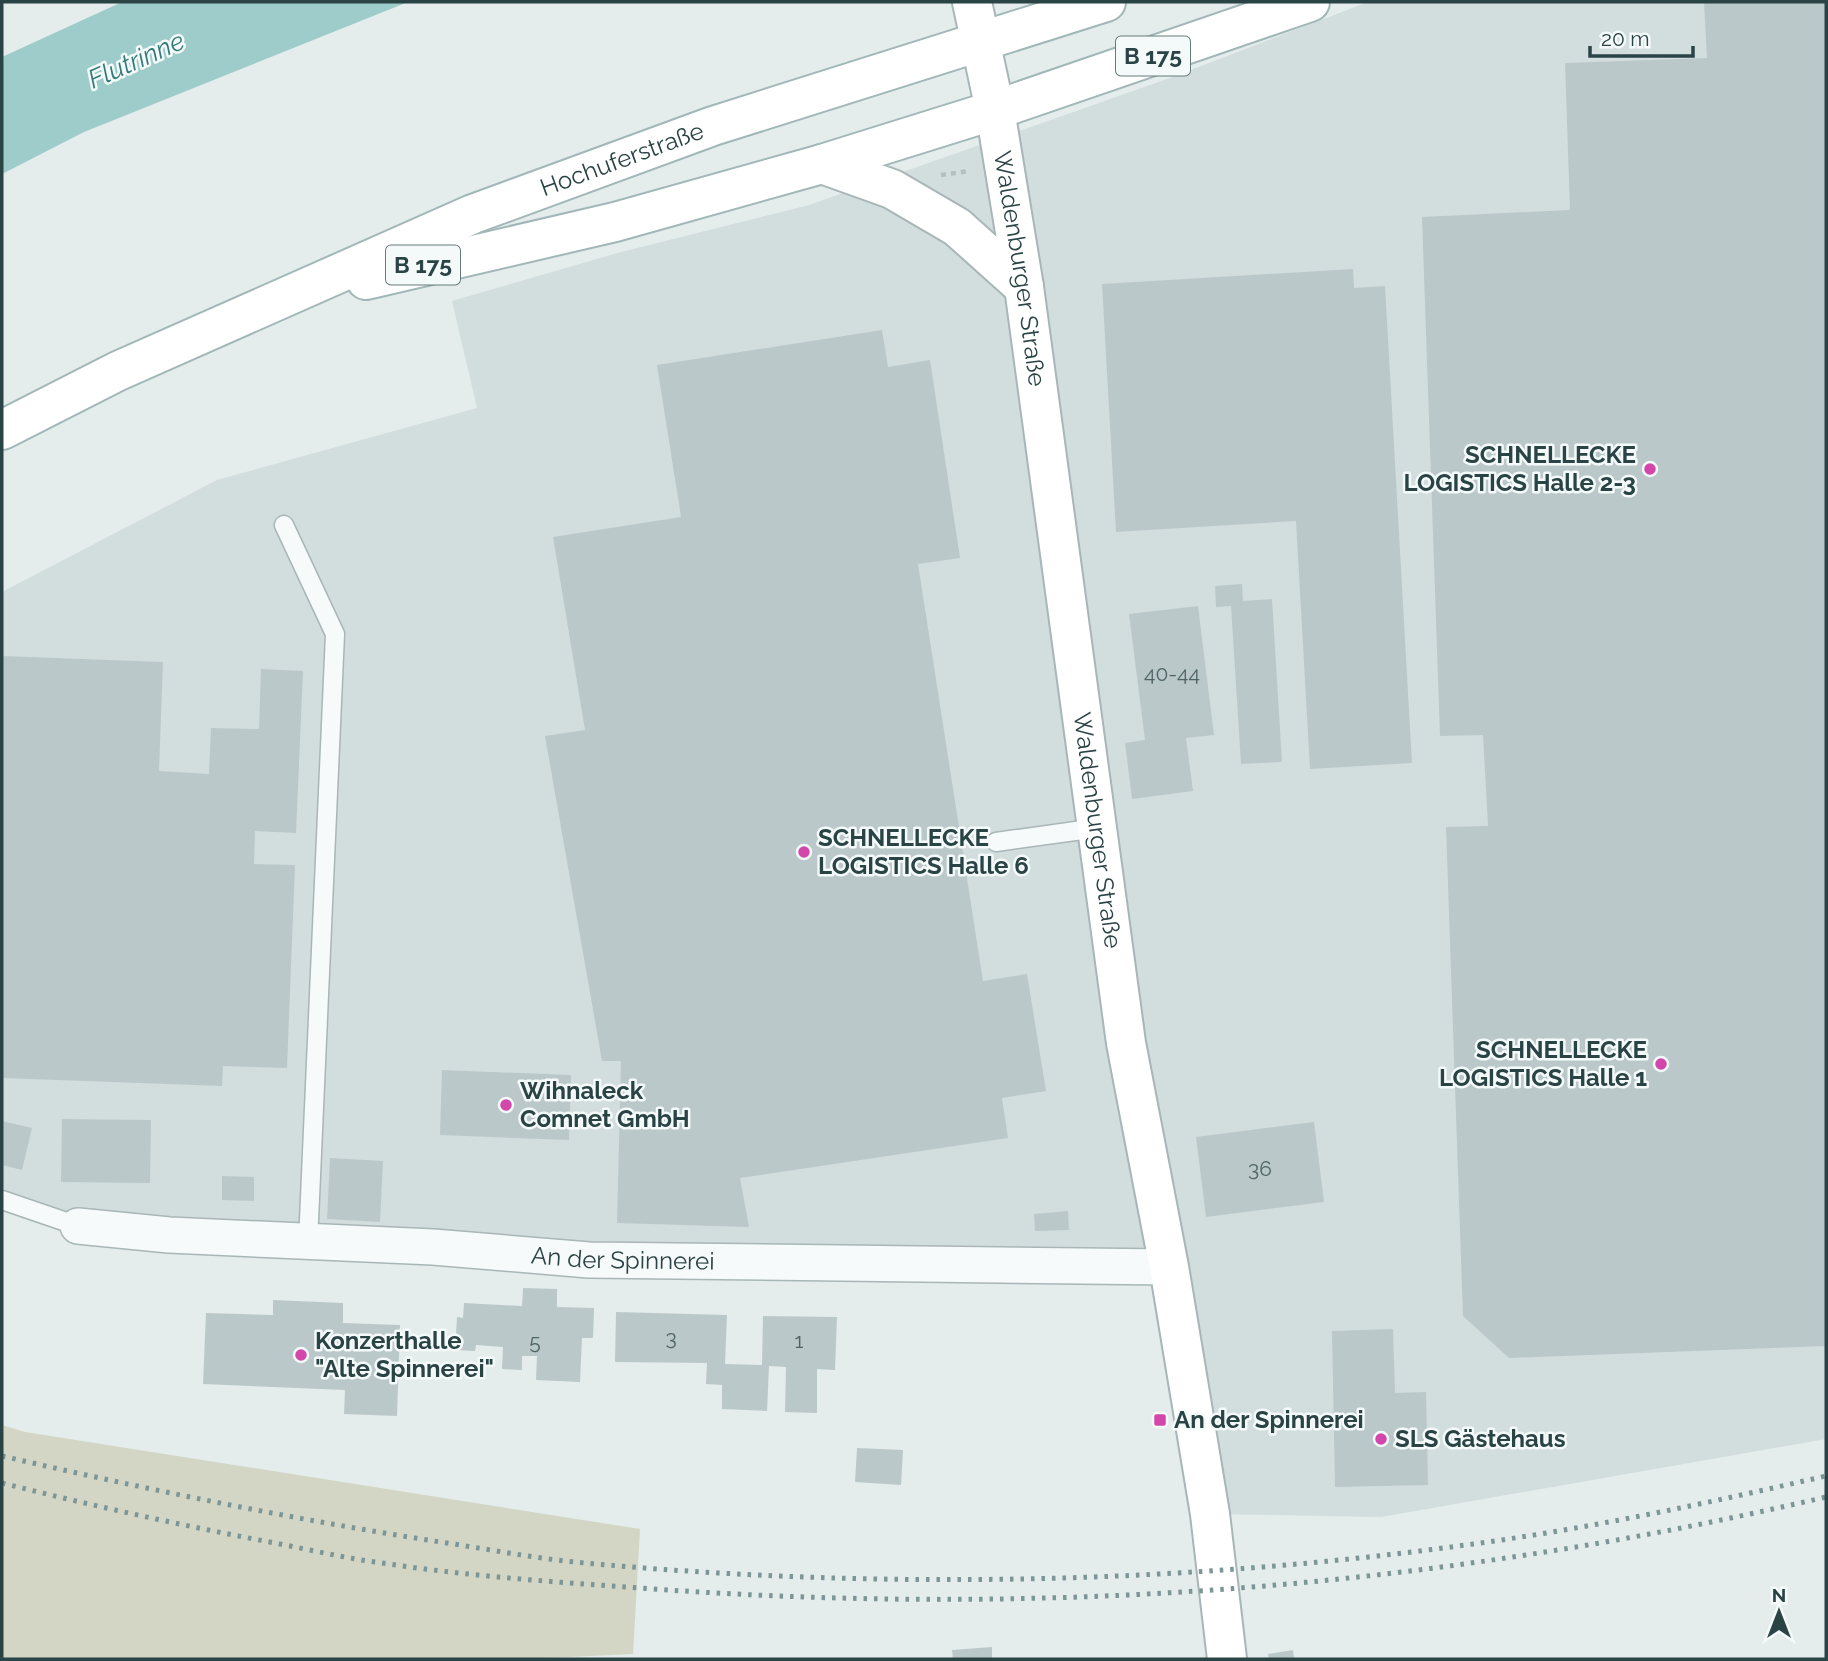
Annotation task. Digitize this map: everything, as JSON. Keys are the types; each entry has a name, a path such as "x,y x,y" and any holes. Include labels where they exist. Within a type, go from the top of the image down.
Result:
{"main road":[{"name":"Waldenburger Straße","path":"972,2 995,110 1024,287 1126,1043 1169,1267 1210,1514 1227,1659"},
{"name":"B 175","path":"981,41 1106,2"},
{"name":"B 175","path":"995,110 1310,2"},
{"name":"Hochuferstraße","path":"2,430 118,371 473,214 643,149 981,41"},
{"name":"Hochuferstraße","path":"274,304 463,256 615,222 822,164 995,110"},
{"path":"822,164 892,189 957,227 1024,287"}],"street":[{"name":"An der Spinnerei","path":"78,1226 308,1243 433,1247 589,1259 1169,1267"}],"lane":[{"path":"284,526 335,634 308,1243"},
{"path":"996,842 1097,828"},
{"path":"2,1200 78,1226"}],"path":[{"path":"929,177 974,171"}],"shaded area":[{"path":"1368,2 1826,2 1826,1439 1381,1517 1210,1514 1169,1267 169,1235 2,1200 2,592 217,480 477,408 452,301 621,252 809,205 1170,78"}],"green space":[{"path":"2,1425 25,1432 640,1529 633,1654 526,1659 2,1659"}],"water":[{"name":"Flutrinne","path":"122,2 408,2 84,132 2,174 2,57"}],"building":[{"path":"1704,2 1826,2 1826,1346 1509,1358 1463,1316 1446,827 1488,826 1483,735 1440,736 1422,217 1570,210 1565,63 1707,58"},
{"path":"1353,269 1354,288 1385,286 1412,763 1310,769 1296,521 1116,532 1102,284"},
{"name":"SCHNELLECKE LOGISTICS Halle 6","path":"882,330 888,367 930,360 960,558 918,564 983,981 1027,974 1046,1091 1002,1098 1008,1138 740,1178 749,1227 617,1223 621,1061 602,1061 545,736 585,730 553,537 681,517 657,365"},
{"path":"1242,584 1243,601 1272,599 1282,762 1241,764 1231,606 1216,607 1215,586"},
{"path":"1198,606 1214,735 1186,738 1193,791 1132,799 1125,743 1145,740 1129,614"},
{"path":"2,656 163,662 159,771 209,774 211,728 259,729 261,669 303,671 296,833 255,831 254,864 295,865 287,1068 223,1066 222,1086 2,1078"},
{"name":"Wihnaleck Comnet GmbH","path":"442,1070 571,1075 569,1140 440,1135"},
{"path":"62,1119 151,1120 150,1183 61,1182"},
{"path":"2,1121 32,1128 22,1170 2,1165"},
{"path":"1314,1122 1324,1202 1206,1217 1196,1137"},
{"path":"330,1158 383,1161 380,1222 327,1219"},
{"path":"222,1176 254,1177 254,1201 222,1200"},
{"path":"1068,1211 1069,1230 1035,1231 1034,1214"},
{"path":"523,1288 557,1289 557,1307 594,1308 593,1338 582,1338 580,1382 536,1380 537,1356 522,1356 522,1370 502,1369 503,1347 476,1345 475,1351 455,1350 457,1317 463,1318 464,1303 522,1306"},
{"name":"Konzerthalle \"Alte Spinnerei\"","path":"273,1300 343,1303 343,1323 400,1325 397,1416 344,1414 345,1390 203,1384 206,1313 273,1315"},
{"path":"616,1312 727,1315 725,1364 762,1365 763,1316 837,1317 835,1370 817,1369 817,1413 785,1412 786,1367 769,1366 767,1411 722,1409 722,1385 706,1384 707,1363 615,1362"},
{"name":"SLS Gästehaus","path":"1393,1329 1395,1393 1426,1392 1428,1485 1335,1487 1332,1331"},
{"path":"857,1448 903,1450 901,1485 855,1482"},
{"path":"992,1647 992,1659 953,1659 952,1650"},
{"path":"1293,1650 1294,1659 1269,1659 1268,1654"}],"railway":[{"path":"2,1456 279,1514 550,1559 700,1572 931,1580 1163,1574 1394,1554 1588,1526 1826,1476"},
{"path":"2,1483 231,1535 446,1572 640,1588 791,1596 940,1599 1089,1597 1236,1588 1384,1574 1531,1554 1678,1529 1826,1497"}],"place":[{"name":"SCHNELLECKE LOGISTICS Halle 2-3","path":"1650,469"},
{"name":"SCHNELLECKE LOGISTICS Halle 6","path":"804,852"},
{"name":"SCHNELLECKE LOGISTICS Halle 1","path":"1661,1064"},
{"name":"Wihnaleck Comnet GmbH","path":"506,1105"},
{"name":"Konzerthalle \"Alte Spinnerei\"","path":"301,1355"},
{"name":"An der Spinnerei","path":"1160,1420"},
{"name":"SLS Gästehaus","path":"1381,1439"}]}
